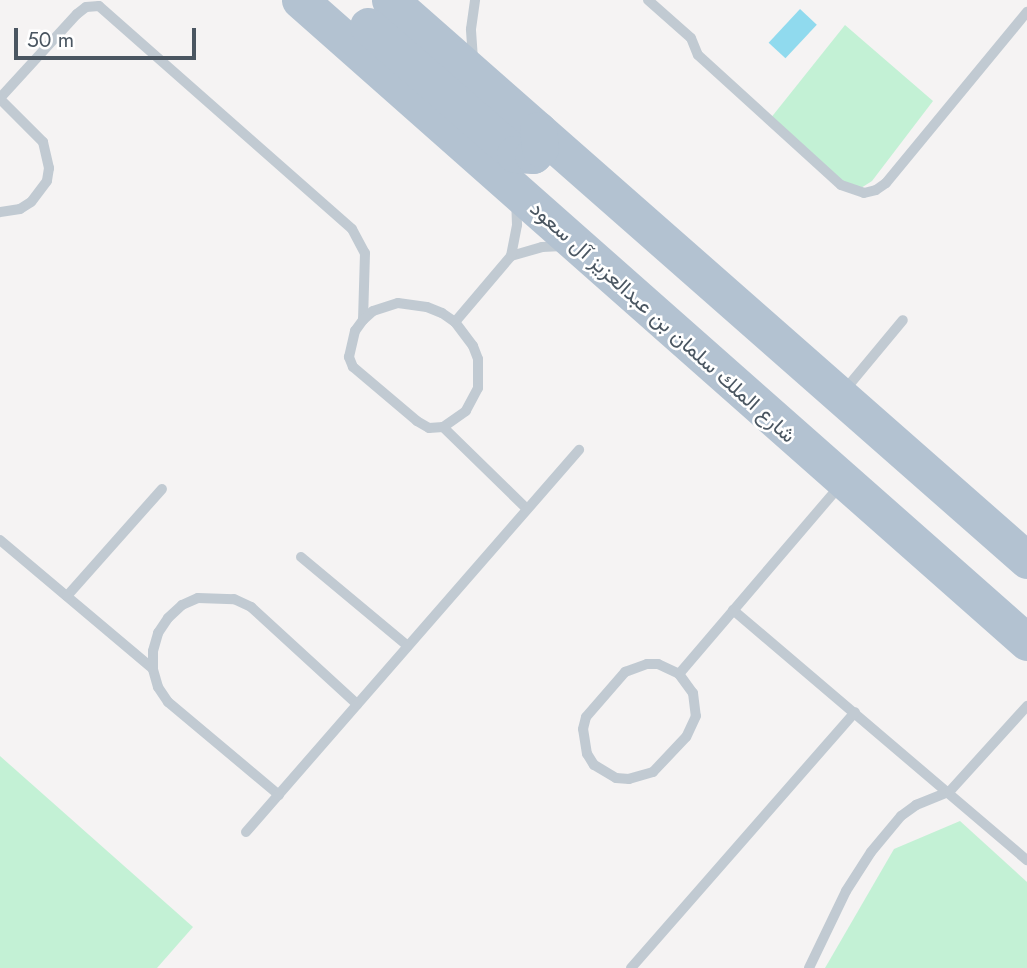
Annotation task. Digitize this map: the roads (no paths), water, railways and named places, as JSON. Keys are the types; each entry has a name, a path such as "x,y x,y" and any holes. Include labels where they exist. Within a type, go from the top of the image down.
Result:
{"main road":[{"name":"شارع الملك سلمان بن عبدالعزيز آل سعود","path":"300,0 1027,642"},
{"path":"338,0 515,154 533,155 540,148 542,139 538,130"},
{"path":"390,0 1027,560"}],"lane":[{"path":"475,0 471,29 476,76"},
{"path":"648,0 691,38 698,55 841,185 864,192 876,190 886,183 1027,12"},
{"path":"0,212 20,209 31,202 47,181 49,168 43,142 0,98 77,14 86,6 99,6 352,229 365,253 363,320"},
{"path":"455,322 511,256 517,225 513,189"},
{"path":"511,256 542,247 578,246"},
{"path":"398,303 427,307 455,322 475,352 478,388 466,411 443,427 429,428 416,421 353,367 349,357 350,344 363,320 373,311 398,303"},
{"path":"839,395 903,320"},
{"path":"443,427 527,509"},
{"path":"246,832 579,450"},
{"path":"679,674 843,482"},
{"path":"67,596 162,489"},
{"path":"0,540 153,669"},
{"path":"301,557 408,646"},
{"path":"279,795 168,702 158,687 153,669 153,651 158,633 175,611 198,598 234,598 251,607 357,704"},
{"path":"733,610 950,791 1027,860"},
{"path":"658,664 679,674 693,693 696,704 696,716 686,737 653,772 641,777 616,778 594,765 587,754 583,729 593,706 625,673 635,667 658,664"},
{"path":"809,968 846,891 871,852 901,816 916,805 950,791 1027,706"},
{"path":"631,968 855,712"}],"water":[{"path":"800,9 817,25 785,58 769,43"}]}
